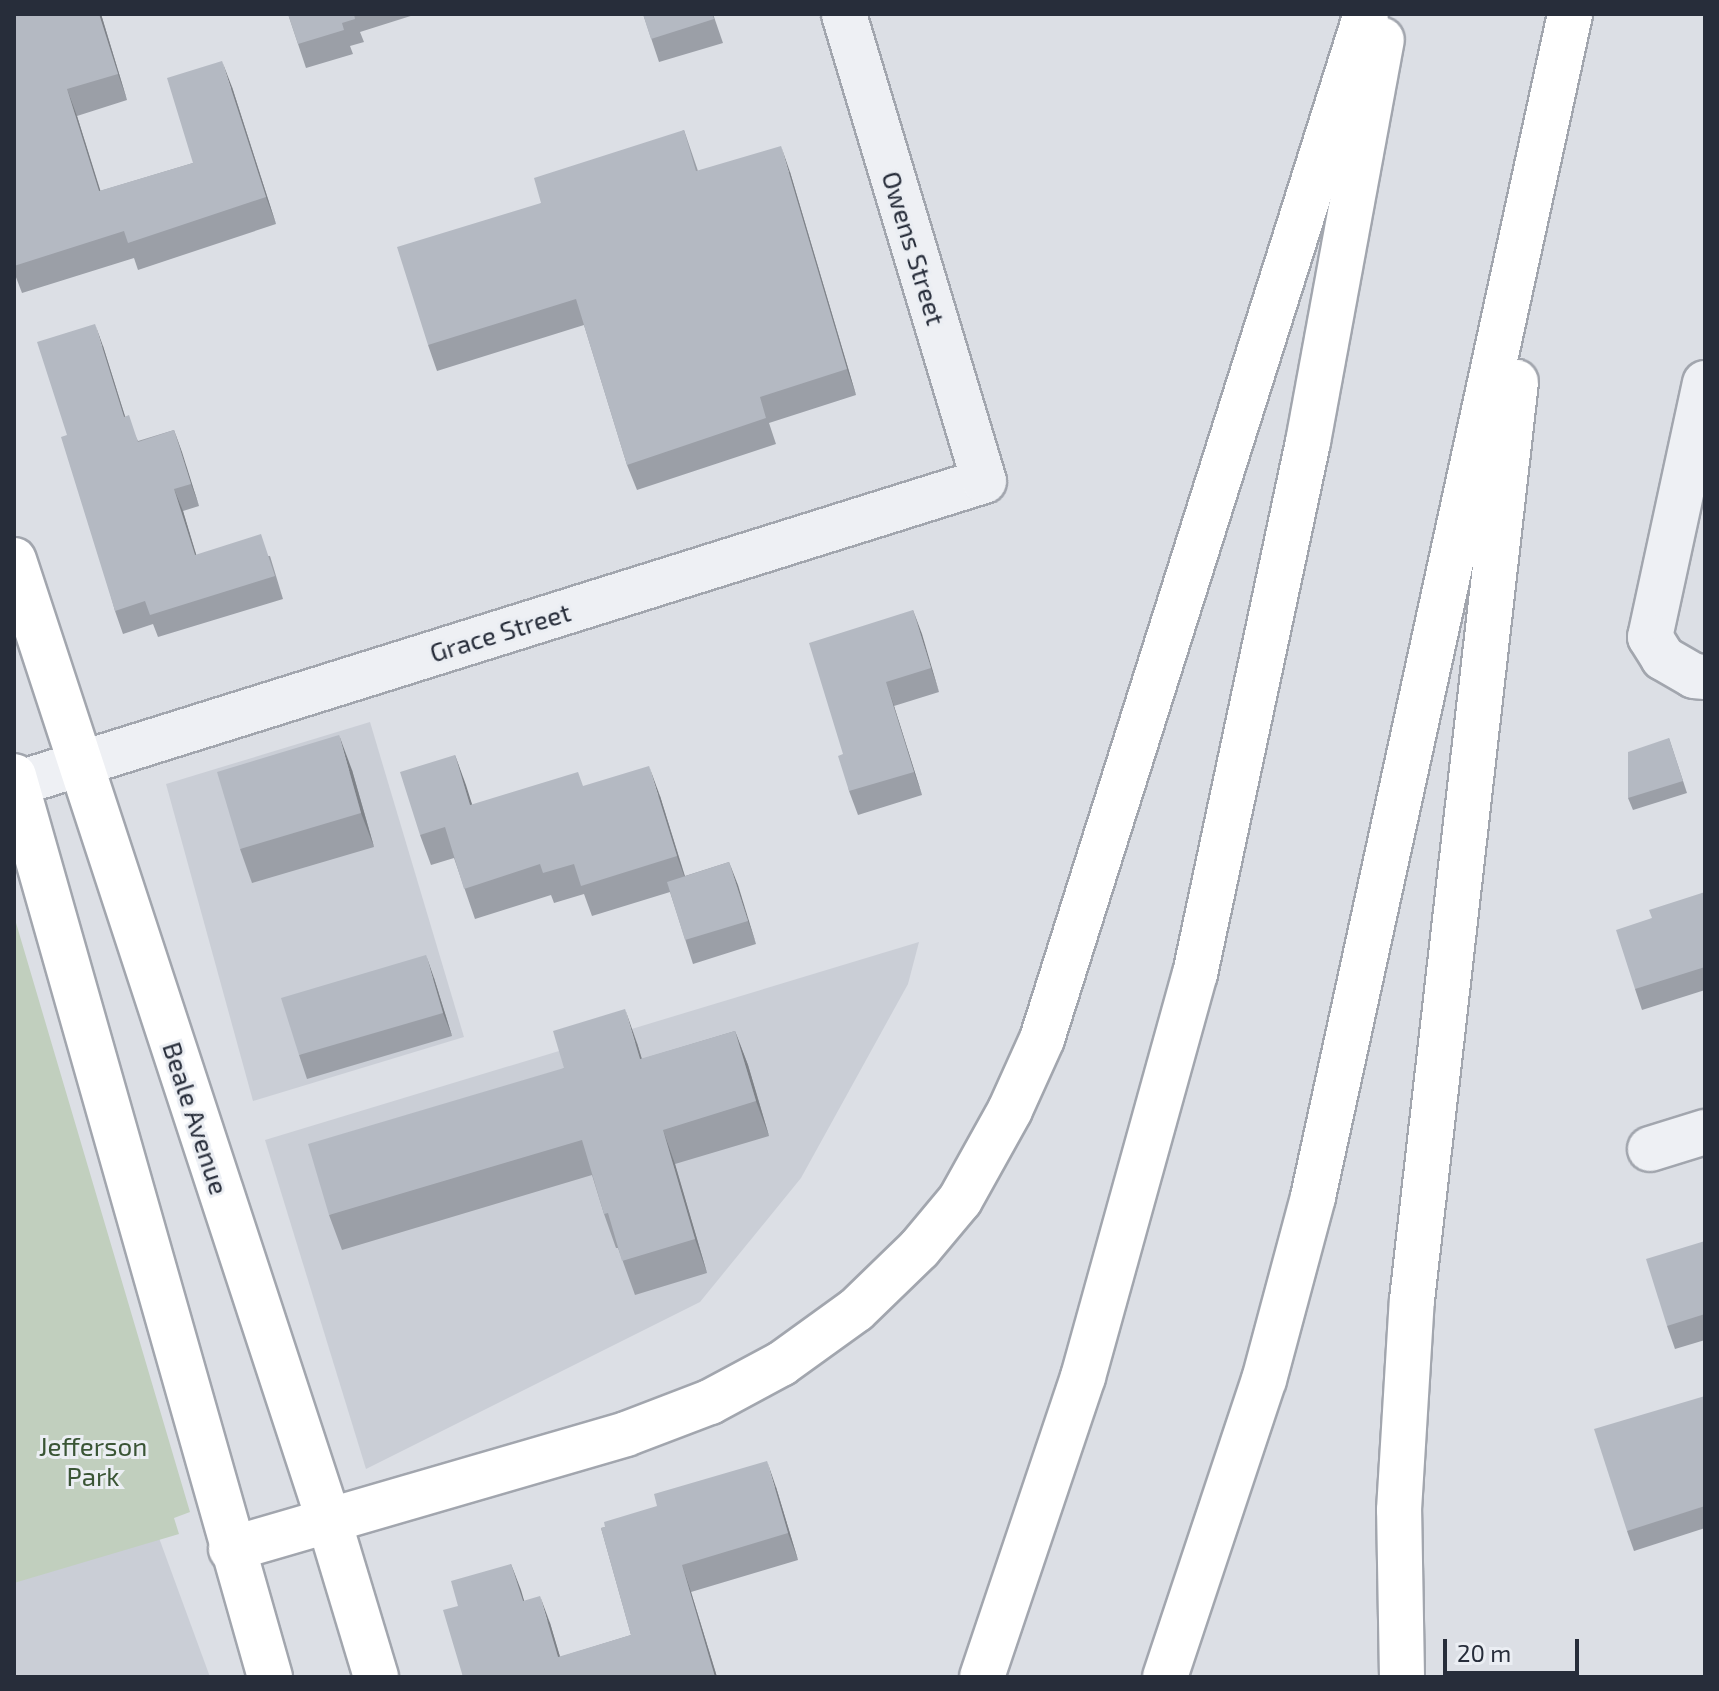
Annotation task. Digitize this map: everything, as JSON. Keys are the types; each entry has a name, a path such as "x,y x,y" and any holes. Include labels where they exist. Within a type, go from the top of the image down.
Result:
{"main road":[{"path":"231,1549 626,1434 710,1402 781,1364 856,1310 919,1249 960,1200 1010,1110 1042,1039 1366,14"},
{"path":"982,1677 1083,1377 1195,974 1308,442 1387,14"},
{"path":"1165,1677 1264,1380 1313,1197 1570,14"},
{"path":"1402,1677 1399,1510 1412,1300 1546,131"},
{"name":"Beale Avenue","path":"14,560 329,1521 376,1677"},
{"path":"15,780 231,1549 270,1677"}],"street":[{"name":"Owens Street","path":"844,14 984,481"},
{"path":"1705,383 1650,637 1663,658 1694,676 1705,677"},
{"name":"Grace Street","path":"15,780 79,764 984,481"},
{"path":"1650,1149 1705,1132"}],"shaded area":[{"path":"370,722 464,1037 253,1101 166,784"},
{"path":"919,942 908,984 801,1178 700,1302 366,1469 265,1140"},
{"path":"155,1527 210,1677 14,1677 14,1570"}],"green space":[{"name":"Jefferson Park","path":"14,916 190,1512 174,1518 179,1534 14,1583"}],"building":[{"path":"14,14 99,14 118,74 67,89 99,191 193,163 167,78 222,61 266,197 128,243 124,231 14,266"},
{"path":"288,14 354,14 355,19 342,23 344,30 298,44"},
{"path":"643,14 712,14 714,19 651,39"},
{"path":"684,130 696,171 781,146 847,369 760,397 766,418 627,465 576,299 428,345 397,247 541,203 534,178"},
{"path":"95,324 124,417 129,415 138,442 174,430 191,484 174,489 195,555 261,534 275,576 150,615 145,601 115,611 61,437 67,435 37,342"},
{"path":"913,610 931,668 886,682 914,772 849,791 838,756 843,754 809,643"},
{"path":"339,735 361,813 240,849 217,772"},
{"path":"1669,738 1683,781 1628,798 1628,752"},
{"path":"455,755 470,805 578,772 583,786 649,766 677,856 581,886 574,864 543,873 540,864 464,889 445,827 420,835 400,772"},
{"path":"729,862 748,921 685,940 667,882"},
{"path":"1705,892 1705,967 1635,989 1616,930 1652,918 1649,910"},
{"path":"426,955 443,1013 299,1055 281,998"},
{"path":"625,1009 640,1059 735,1031 756,1101 663,1130 695,1239 622,1261 582,1140 329,1215 308,1144 564,1068 553,1031"},
{"path":"1705,1241 1705,1314 1667,1326 1646,1259"},
{"path":"1705,1396 1705,1506 1627,1531 1594,1429"},
{"path":"767,1461 788,1533 682,1565 715,1677 463,1677 443,1610 458,1606 451,1581 511,1564 523,1601 540,1596 558,1657 631,1635 601,1528 605,1527 604,1522 657,1506 654,1494"}]}
